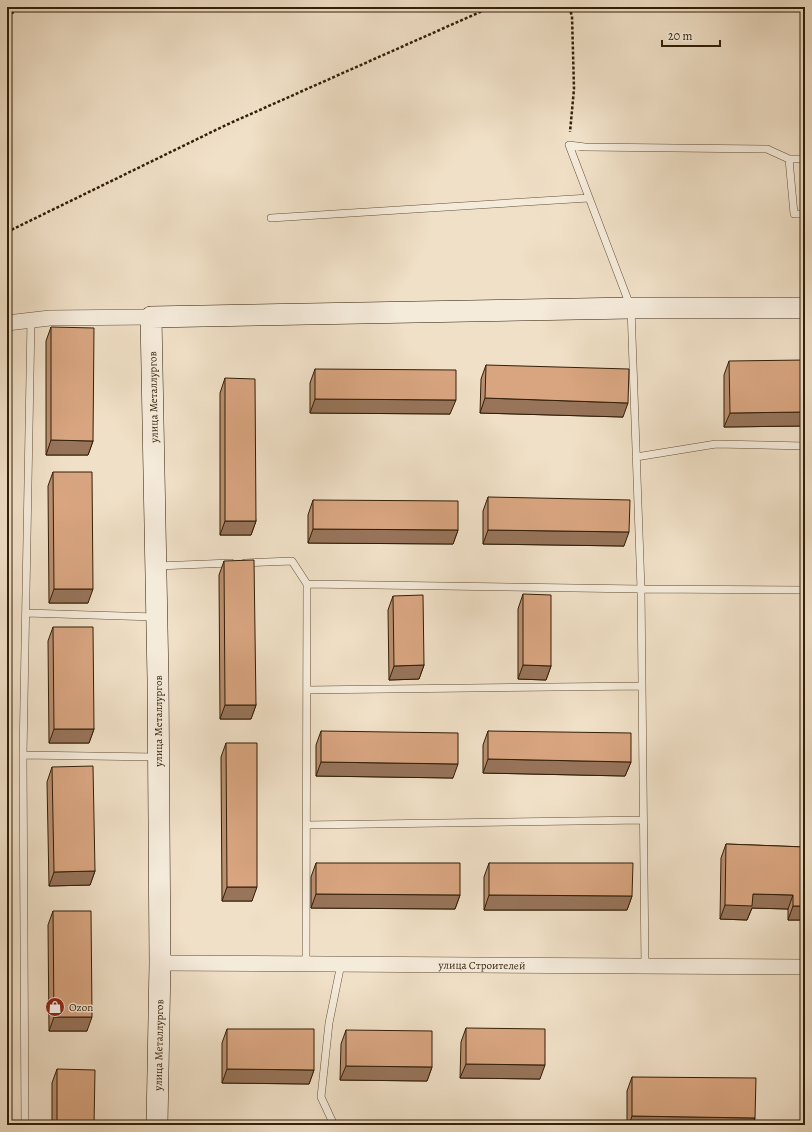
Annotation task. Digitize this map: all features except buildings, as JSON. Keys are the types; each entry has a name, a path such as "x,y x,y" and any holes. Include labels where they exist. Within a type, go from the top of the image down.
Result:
{"main road":[{"path":"151,317 631,308 805,308"},
{"name":"улица Металлургов","path":"151,317 157,617 160,963 157,1125"}],"street":[{"path":"7,323 50,318 151,317"},
{"name":"улица Строителей","path":"160,963 805,967"}],"lane":[{"path":"645,966 640,589 631,308 569,145 585,147 767,149 789,159 805,159"},
{"path":"789,159 794,214 805,214"},
{"path":"271,218 589,198"},
{"path":"25,1125 23,755 31,320"},
{"path":"636,457 716,444 805,446"},
{"path":"156,566 292,561 307,584 306,964"},
{"path":"307,584 805,590"},
{"path":"26,613 157,617"},
{"path":"306,690 642,686"},
{"path":"23,755 158,757"},
{"path":"306,825 643,820"},
{"path":"334,1125 321,1097 329,1023 341,964"}],"path":[{"path":"7,232 226,124 493,7"},
{"path":"568,7 572,16 574,89 569,145"}],"railway":[{"path":"7,14 31,7"}],"place":[{"name":"Ozon","path":"55,1007"}]}
